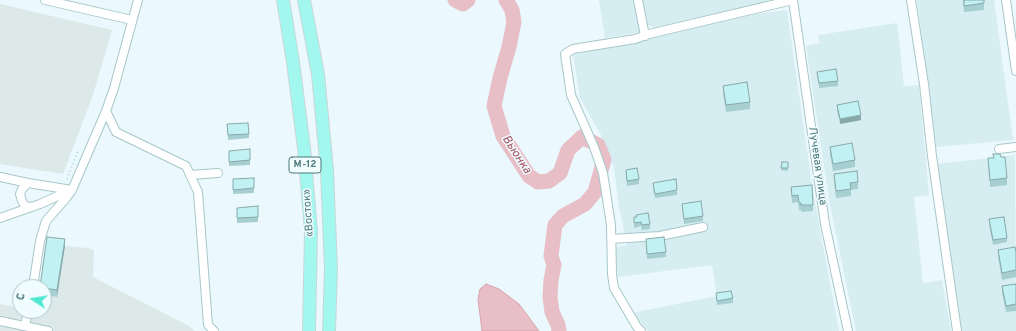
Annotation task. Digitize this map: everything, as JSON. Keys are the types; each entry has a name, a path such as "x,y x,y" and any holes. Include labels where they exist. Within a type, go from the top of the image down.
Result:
{"highway":[{"name":"«Восток»","path":"283,0 304,148 311,231 309,331"},
{"name":"«Восток»","path":"304,0 318,74 327,170 331,269 329,331"}],"street":[{"path":"45,0 132,20"},
{"path":"34,279 40,241 46,222 64,201 67,189 106,111 114,88 138,0"},
{"path":"638,0 645,36"},
{"path":"641,331 637,327 614,288 612,274 611,225 603,173 594,147 571,95 565,54 572,49 635,39 793,0"},
{"name":"Лучевая улица","path":"793,0 825,224 848,331"},
{"path":"911,0 924,84 932,156 957,331"},
{"path":"1006,0 1016,71"},
{"path":"106,111 116,132 186,166 198,192 208,325 214,331"},
{"path":"999,149 1016,147"},
{"path":"190,175 218,173"},
{"path":"0,177 67,189"},
{"path":"28,183 22,189 20,194 25,206 32,207"},
{"path":"0,218 32,207 67,189"},
{"path":"612,238 660,236 703,227"},
{"path":"25,326 26,319"},
{"path":"0,321 48,331"}],"path":[{"path":"67,189 78,151"}],"shaded area":[{"path":"599,0 633,0 640,32 605,38"},
{"path":"642,0 767,0 768,3 655,28 646,24"},
{"path":"917,0 994,0 1013,140 936,147"},
{"path":"0,4 112,30 93,95 63,174 0,164"},
{"path":"787,10 813,192 839,331 648,331 632,313 717,296 712,265 618,277 615,247 627,245 619,207 614,167 604,148 601,135 580,98 573,55 749,15"},
{"path":"897,23 904,86 919,85 929,195 914,197 923,283 942,280 951,331 856,331 830,205 806,46 820,43 818,35"},
{"path":"1015,155 1016,331 960,331 938,164"},
{"path":"65,246 87,248 94,250 93,277 189,326 195,331 0,331 0,304 12,306 12,319 52,319 52,296 57,297"},
{"path":"486,284 499,289 519,304 539,331 482,331 478,299 480,289"}],"building":[{"path":"964,0 984,0 984,3 964,6"},
{"path":"836,69 838,81 819,83 817,72"},
{"path":"747,82 750,102 726,105 723,86"},
{"path":"858,101 861,115 840,119 837,105"},
{"path":"248,123 249,134 228,135 227,124"},
{"path":"852,143 855,160 833,164 830,147"},
{"path":"250,149 250,160 229,162 229,151"},
{"path":"993,154 1000,154 1001,157 1005,157 1007,178 990,180 988,158 994,158"},
{"path":"782,162 788,162 788,168 781,168"},
{"path":"637,168 639,179 627,181 626,170"},
{"path":"857,171 858,182 850,183 851,189 836,191 834,174"},
{"path":"254,178 254,188 233,190 233,179"},
{"path":"676,179 677,190 655,194 653,183"},
{"path":"812,185 813,205 801,205 801,203 799,203 798,195 792,196 791,187"},
{"path":"701,201 703,216 684,219 682,204"},
{"path":"258,206 258,217 237,218 237,208"},
{"path":"648,213 650,224 642,225 641,222 634,223 634,217 637,217 636,215"},
{"path":"1004,217 1007,238 993,240 989,219"},
{"path":"47,237 65,239 57,290 52,289 52,279 41,279"},
{"path":"664,237 666,252 647,254 646,239"},
{"path":"1015,247 1016,270 1002,273 998,250"},
{"path":"1016,284 1016,304 1006,306 1002,286"},
{"path":"731,291 733,298 717,301 716,293"}],"waterway":[{"name":"Вьюнка","path":"455,0 463,4 468,0"},
{"name":"Вьюнка","path":"506,0 512,10 514,22 494,106 503,136 529,176 538,182 549,181 560,173 568,150 582,137 598,145 604,160 595,192 585,204 563,216 555,225 551,256 554,265 550,297 552,312 559,331"}]}
